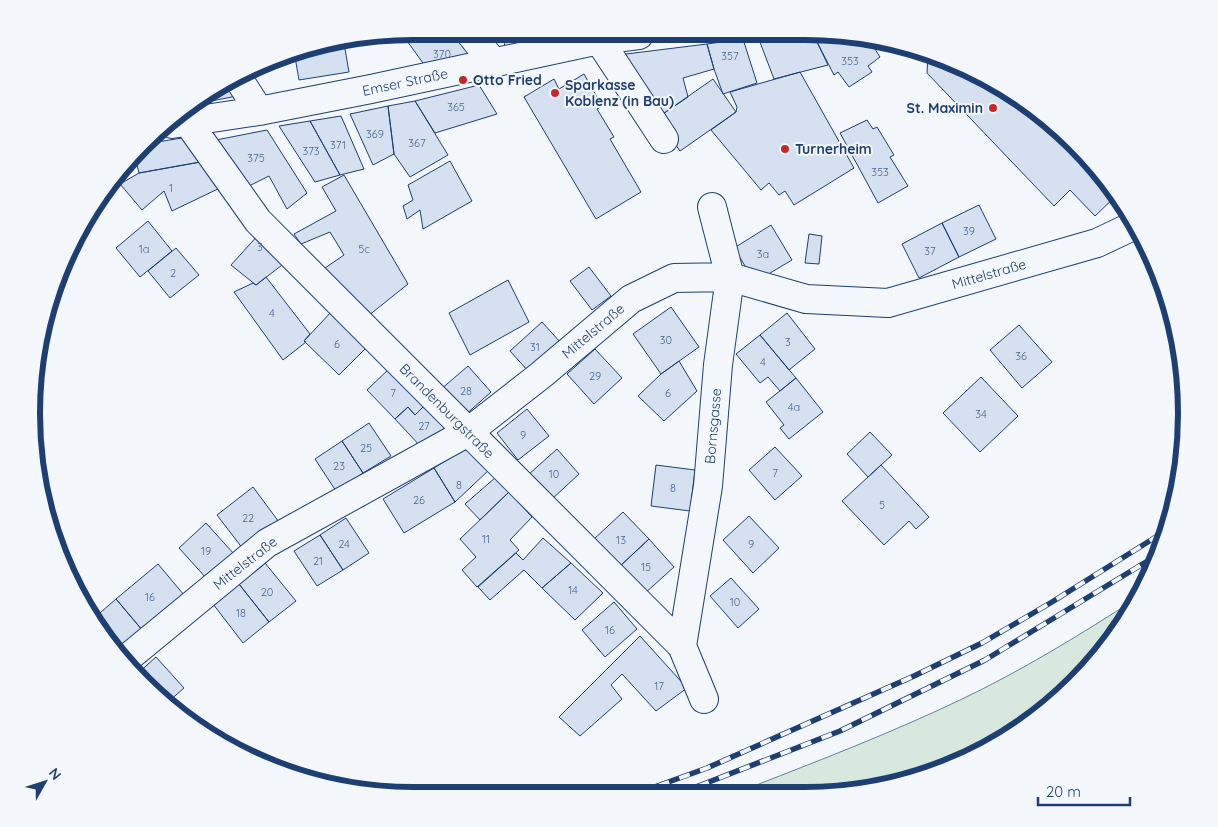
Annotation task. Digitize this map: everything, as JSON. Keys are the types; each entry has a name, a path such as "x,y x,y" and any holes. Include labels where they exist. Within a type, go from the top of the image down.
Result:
{"street":[{"path":"475,40 493,62"},
{"path":"599,40 664,139"},
{"name":"Emser Straße","path":"179,123 380,88 599,40"},
{"path":"241,83 259,110"},
{"name":"Brandenburgstraße","path":"179,123 258,220 682,646 704,699"},
{"name":"Bornsgasse","path":"682,646 708,486 718,365 730,277 712,208"},
{"name":"Mittelstraße","path":"130,656 267,543 468,432 540,375 630,298 674,278 730,277 806,299 888,303 1097,243 1129,228"}],"shaded area":[{"path":"1124,606 1101,641 1069,678 1051,694 1012,724 947,759 901,774 853,784 804,787 751,787 881,735 960,700 1050,652"}],"building":[{"path":"407,40 464,40 470,47 467,61 428,70"},
{"path":"504,40 550,41 506,51"},
{"path":"743,40 757,83 723,94 707,44"},
{"path":"759,40 816,40 828,65 774,79"},
{"path":"816,40 873,46 880,57 868,66 872,72 849,87 838,72 834,75"},
{"path":"707,44 714,69 683,78 688,97 657,118 618,55"},
{"path":"345,46 349,72 299,80 295,59"},
{"name":"St. Maximin","path":"928,61 970,79 1012,103 1032,117 1069,149 1111,201 1095,216 1070,190 1054,206 927,73"},
{"name":"Turnerheim","path":"800,72 854,168 794,205 785,191 779,195 769,183 761,190 711,130 736,112 737,107 730,92"},
{"path":"584,74 602,106 597,109 614,137 610,139 641,192 596,219 524,97 554,79 559,89"},
{"path":"713,79 736,112 680,151 657,118"},
{"path":"479,85 497,114 435,133 415,101"},
{"path":"232,87 237,96 208,102"},
{"path":"415,101 448,155 410,177 394,154 388,106"},
{"path":"388,106 394,154 373,165 350,114"},
{"path":"341,116 364,169 340,175 310,121"},
{"path":"867,120 873,129 877,127 894,155 890,157 908,186 878,203 840,133"},
{"path":"310,121 340,175 315,182 279,126"},
{"path":"267,130 307,193 287,209 269,176 247,187 216,140"},
{"path":"188,137 206,161 139,173 137,163 157,142"},
{"path":"206,161 224,186 172,211 164,191 142,210 120,184 139,173"},
{"path":"450,161 472,201 423,229 420,210 407,219 403,206 413,200 408,185"},
{"path":"344,175 408,284 368,316 325,268 344,255 330,232 301,244 294,234 336,211 322,187"},
{"path":"979,205 996,239 959,257 942,223"},
{"path":"148,221 172,251 140,277 116,248"},
{"path":"942,223 959,257 919,278 902,244"},
{"path":"771,225 792,260 755,282 734,248"},
{"path":"260,233 286,262 256,285 231,265"},
{"path":"809,234 822,236 819,264 805,263"},
{"path":"176,248 199,275 170,298 148,271"},
{"path":"589,267 611,296 592,310 570,281"},
{"path":"266,277 310,334 304,341 306,342 283,360 234,292 253,283 256,285"},
{"path":"508,280 529,322 470,355 449,313"},
{"path":"671,307 699,347 661,374 633,334"},
{"path":"332,311 368,346 339,375 304,341"},
{"path":"787,313 815,349 789,370 760,335"},
{"path":"542,322 561,343 529,372 510,351"},
{"path":"1019,325 1052,362 1022,388 990,350"},
{"path":"760,335 796,378 780,391 768,377 760,383 736,354"},
{"path":"595,349 622,378 594,404 567,374"},
{"path":"679,361 697,391 664,421 638,396 661,374"},
{"path":"392,366 427,403 415,415 408,407 395,419 367,390"},
{"path":"468,366 491,392 463,417 440,390"},
{"path":"981,377 1018,416 980,452 943,413"},
{"path":"796,378 823,412 789,439 780,428 784,425 766,402"},
{"path":"427,403 448,425 423,449 395,419 408,407 415,415"},
{"path":"527,409 549,436 518,460 497,433"},
{"path":"369,423 391,456 363,473 342,441"},
{"path":"870,432 892,455 868,477 847,454"},
{"path":"342,441 363,473 336,491 315,459"},
{"path":"471,445 490,469 455,502 434,468"},
{"path":"775,447 802,476 775,500 749,470"},
{"path":"557,449 579,474 551,500 528,475"},
{"path":"656,465 695,470 690,511 651,506"},
{"path":"881,465 929,517 916,529 909,521 884,545 842,501"},
{"path":"434,468 455,502 404,533 383,499"},
{"path":"496,477 509,492 480,520 465,504"},
{"path":"253,487 279,522 243,549 217,515"},
{"path":"509,492 532,517 510,540 519,550 477,587 462,570 476,557 460,539"},
{"path":"623,512 649,539 618,568 593,540"},
{"path":"749,516 779,548 753,573 723,540"},
{"path":"346,518 369,553 343,570 320,535"},
{"path":"206,523 234,554 207,579 179,548"},
{"path":"320,535 343,570 317,586 294,551"},
{"path":"543,538 571,563 542,588 524,570 490,600 478,587 516,553 523,560"},
{"path":"649,539 674,567 643,595 618,568"},
{"path":"265,563 296,601 269,622 239,584"},
{"path":"571,563 603,593 575,620 542,588"},
{"path":"158,564 184,595 143,631 116,599"},
{"path":"731,578 759,609 738,628 710,596"},
{"path":"239,584 269,622 243,643 213,604"},
{"path":"116,599 143,631 123,648 99,614"},
{"path":"614,602 637,629 605,657 582,630"},
{"path":"640,636 687,688 656,711 622,674 611,685 622,699 580,736 559,717"},
{"path":"156,657 184,688 172,698 142,670"}],"railway":[{"path":"655,787 707,768 914,676 982,643 1157,536"},
{"path":"696,787 840,731 985,660 1148,561"}],"place":[{"name":"Otto Fried","path":"463,80"},
{"name":"Sparkasse Koblenz (in Bau)","path":"555,93"},
{"name":"St. Maximin","path":"993,108"},
{"name":"Turnerheim","path":"785,149"}]}
